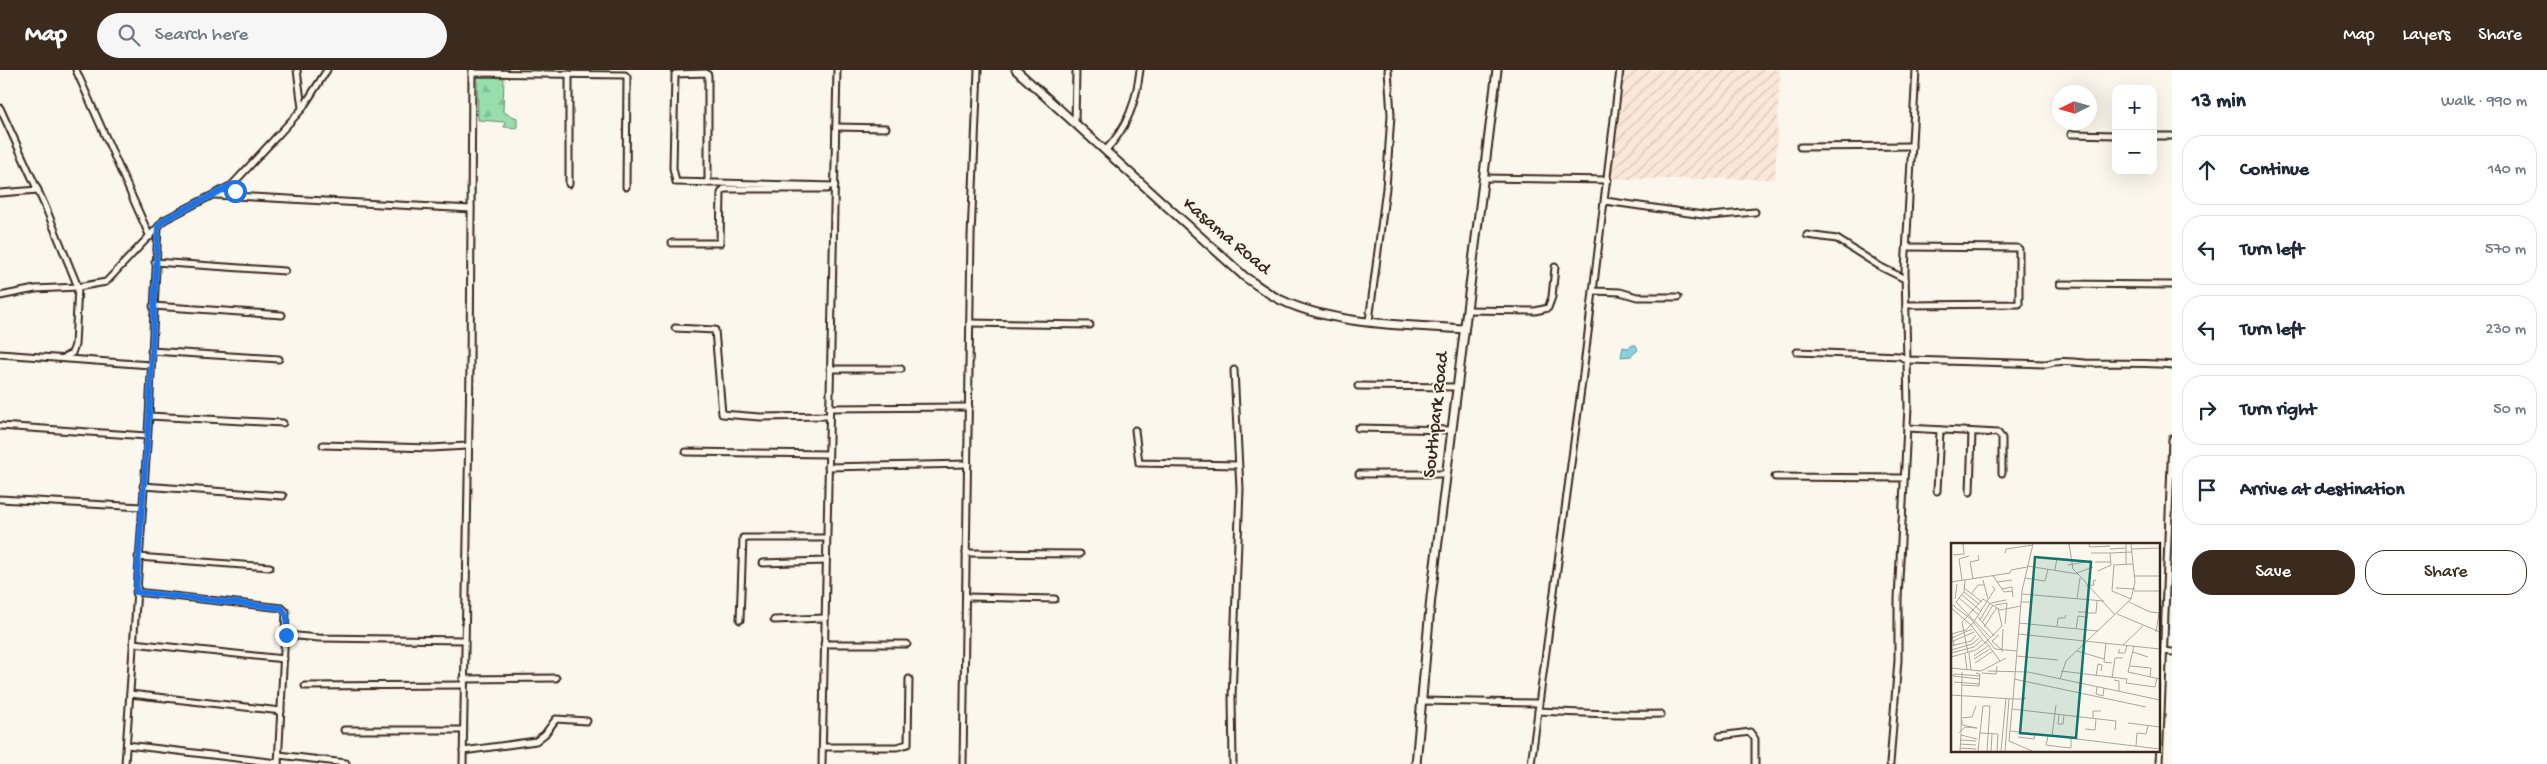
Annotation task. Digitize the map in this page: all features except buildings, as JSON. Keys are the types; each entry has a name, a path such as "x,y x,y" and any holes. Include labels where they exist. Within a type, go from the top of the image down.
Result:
{"street":[{"path":"76,70 150,237"},
{"path":"297,70 302,109"},
{"path":"0,296 49,287 78,287 106,282 164,220 232,185 302,109 327,70"},
{"path":"822,764 837,70"},
{"path":"963,764 970,323 978,70"},
{"name":"Kasama Road","path":"1016,70 1245,277 1271,295 1291,304 1322,313 1368,320 1464,329"},
{"path":"1075,123 1076,70"},
{"path":"1105,151 1125,126 1134,108 1140,70"},
{"path":"1368,320 1386,188 1391,115 1388,70"},
{"name":"Southpark Road","path":"1416,764 1421,702 1457,387 1497,70"},
{"path":"1531,764 1608,180 1620,70"},
{"path":"1890,764 1898,660 1898,599 1907,428 1905,279 1916,70"},
{"path":"463,764 472,71 622,74 627,77 626,187"},
{"path":"708,183 708,75 706,73 675,74 674,177 678,184 708,183 835,188"},
{"path":"569,74 569,184"},
{"path":"0,108 38,190 78,287 78,320 73,350 65,357"},
{"path":"836,127 886,128"},
{"path":"2071,134 2112,135"},
{"path":"2157,136 2172,136"},
{"path":"1800,147 1912,146"},
{"path":"1483,178 1608,180"},
{"path":"232,185 237,196"},
{"path":"672,243 720,243 721,193 724,188 835,188"},
{"path":"0,193 38,190"},
{"path":"214,195 471,208"},
{"path":"1605,201 1710,216 1755,212"},
{"path":"125,764 149,416 158,227"},
{"path":"1807,235 1837,239 1881,267 1905,279"},
{"path":"1906,305 2019,304 2019,249 1907,247"},
{"path":"155,262 285,271"},
{"path":"1467,310 1535,311 1548,308 1552,297 1555,267"},
{"path":"2060,284 2172,285"},
{"path":"1593,291 1620,292 1637,297 1678,296"},
{"path":"153,306 282,315"},
{"path":"970,323 1090,325"},
{"path":"675,328 714,330 722,414 760,417 829,416"},
{"path":"73,350 81,360"},
{"path":"151,351 279,360"},
{"path":"1797,352 1900,356 1907,360 2046,364 2056,361 2086,363 2131,362 2172,365"},
{"path":"0,354 65,357 150,365"},
{"path":"830,369 901,369"},
{"path":"1234,370 1238,465 1237,617 1232,698 1234,764"},
{"path":"1358,386 1457,387"},
{"path":"829,408 969,407"},
{"path":"149,416 283,424"},
{"path":"0,426 147,436"},
{"path":"1358,428 1452,430"},
{"path":"1907,428 2001,435 2002,473"},
{"path":"1135,430 1139,463 1238,465"},
{"path":"1937,491 1940,430"},
{"path":"1970,492 1972,432"},
{"path":"2160,741 2170,574 2172,439"},
{"path":"323,445 431,448 468,446"},
{"path":"686,452 828,454"},
{"path":"828,467 968,464"},
{"path":"1359,474 1447,474"},
{"path":"1775,477 1904,478"},
{"path":"143,486 283,496"},
{"path":"0,499 142,506"},
{"path":"740,620 743,538 826,538"},
{"path":"966,553 1080,554"},
{"path":"138,557 270,567"},
{"path":"762,563 826,561"},
{"path":"127,745 278,764 279,755 280,711 287,616 282,608 136,592"},
{"path":"966,597 1054,599"},
{"path":"774,620 825,618"},
{"path":"286,635 319,638 464,640"},
{"path":"133,643 284,659"},
{"path":"824,644 907,644"},
{"path":"2164,651 2172,652"},
{"path":"305,686 556,678"},
{"path":"822,747 897,747 908,744 909,679"},
{"path":"130,694 280,711"},
{"path":"1421,702 1538,703"},
{"path":"1538,711 1661,714"},
{"path":"463,751 536,740 545,734 556,719 587,721"},
{"path":"344,730 463,730"},
{"path":"1720,736 1750,732 1755,739 1755,764"},
{"path":"279,755 346,763"}],"shaded area":[{"path":"1623,70 1780,70 1775,179 1608,179"}],"green space":[{"path":"504,75 503,112 517,118 517,128 504,127 505,122 478,120 477,76"}],"water":[{"path":"1636,345 1638,350 1631,356 1621,357 1623,347 1628,348"}],"route":[{"path":"235,191 232,185 164,220 156,233 149,416 136,592 282,608 287,616 286,635"}]}
